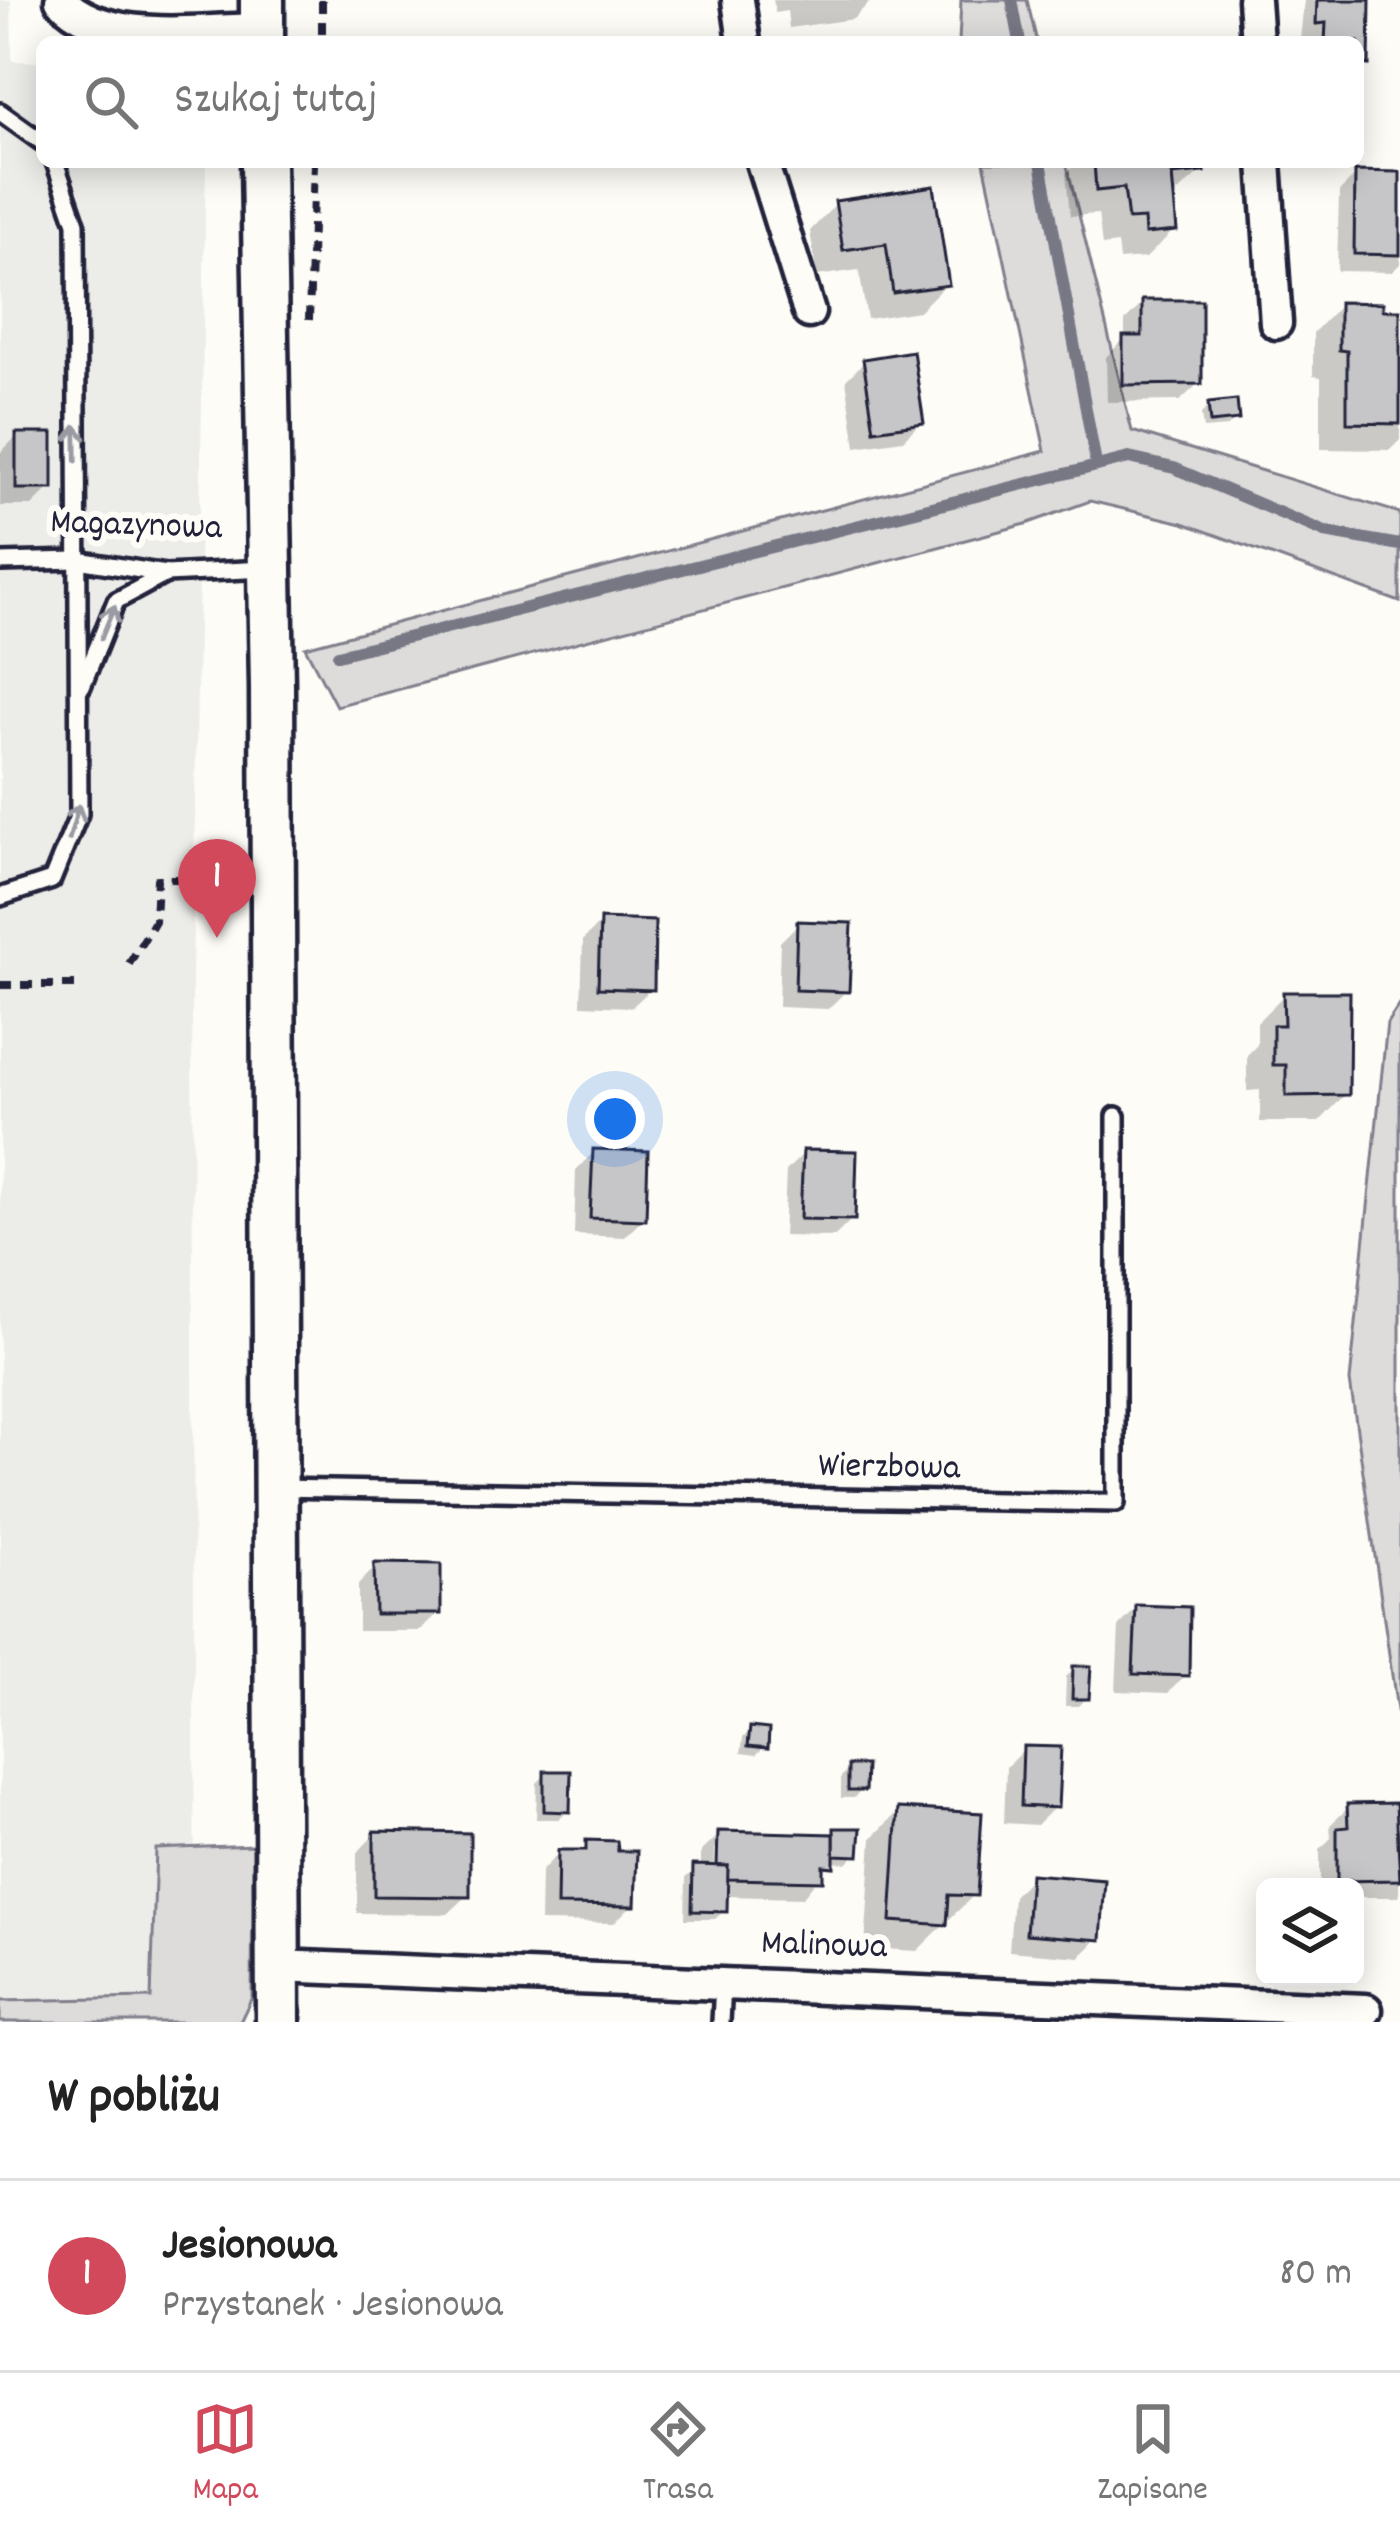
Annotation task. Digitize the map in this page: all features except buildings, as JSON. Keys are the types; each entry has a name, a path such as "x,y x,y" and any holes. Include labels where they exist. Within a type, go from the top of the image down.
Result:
{"street":[{"path":"61,0 81,15 131,30 262,24"},
{"path":"738,0 742,36"},
{"path":"1254,0 1257,36"},
{"path":"262,168 278,2022"},
{"path":"764,168 808,312"},
{"path":"1265,168 1276,323"},
{"name":"Malinowa","path":"278,1966 1366,2010"}],"lane":[{"path":"0,112 36,138"},
{"path":"0,898 52,880 80,814 76,223 57,168"},
{"name":"Magazynowa","path":"0,562 78,560 166,574 269,569"},
{"path":"78,694 116,602 166,574"},
{"name":"Wierzbowa","path":"274,1488 1116,1503 1116,1116"},
{"path":"721,2022 723,1982"}],"path":[{"path":"322,0 322,36"},
{"path":"129,964 155,921 157,879 220,879"},
{"path":"0,985 79,985"}],"shaded area":[{"path":"0,0 11,0 12,61 36,62 36,168 206,168 192,980 195,2022 0,2022"},
{"path":"961,0 1027,0 1036,36 959,36"},
{"path":"985,168 1067,168 1132,431 1400,513 1400,602 1183,523 1090,501 1026,524 336,706 305,647 1045,451"},
{"path":"1400,1003 1400,1731 1350,1381 1387,1023"},
{"path":"253,1845 252,1997 240,2022 0,2022 0,2001 151,1998 156,1849"}],"waterway":[{"path":"1012,0 1019,36"},
{"path":"1042,168 1096,464"},
{"path":"338,655 1129,458 1174,468 1325,532 1400,545"}],"place":[{"name":"Jesionowa","path":"217,938"}]}
